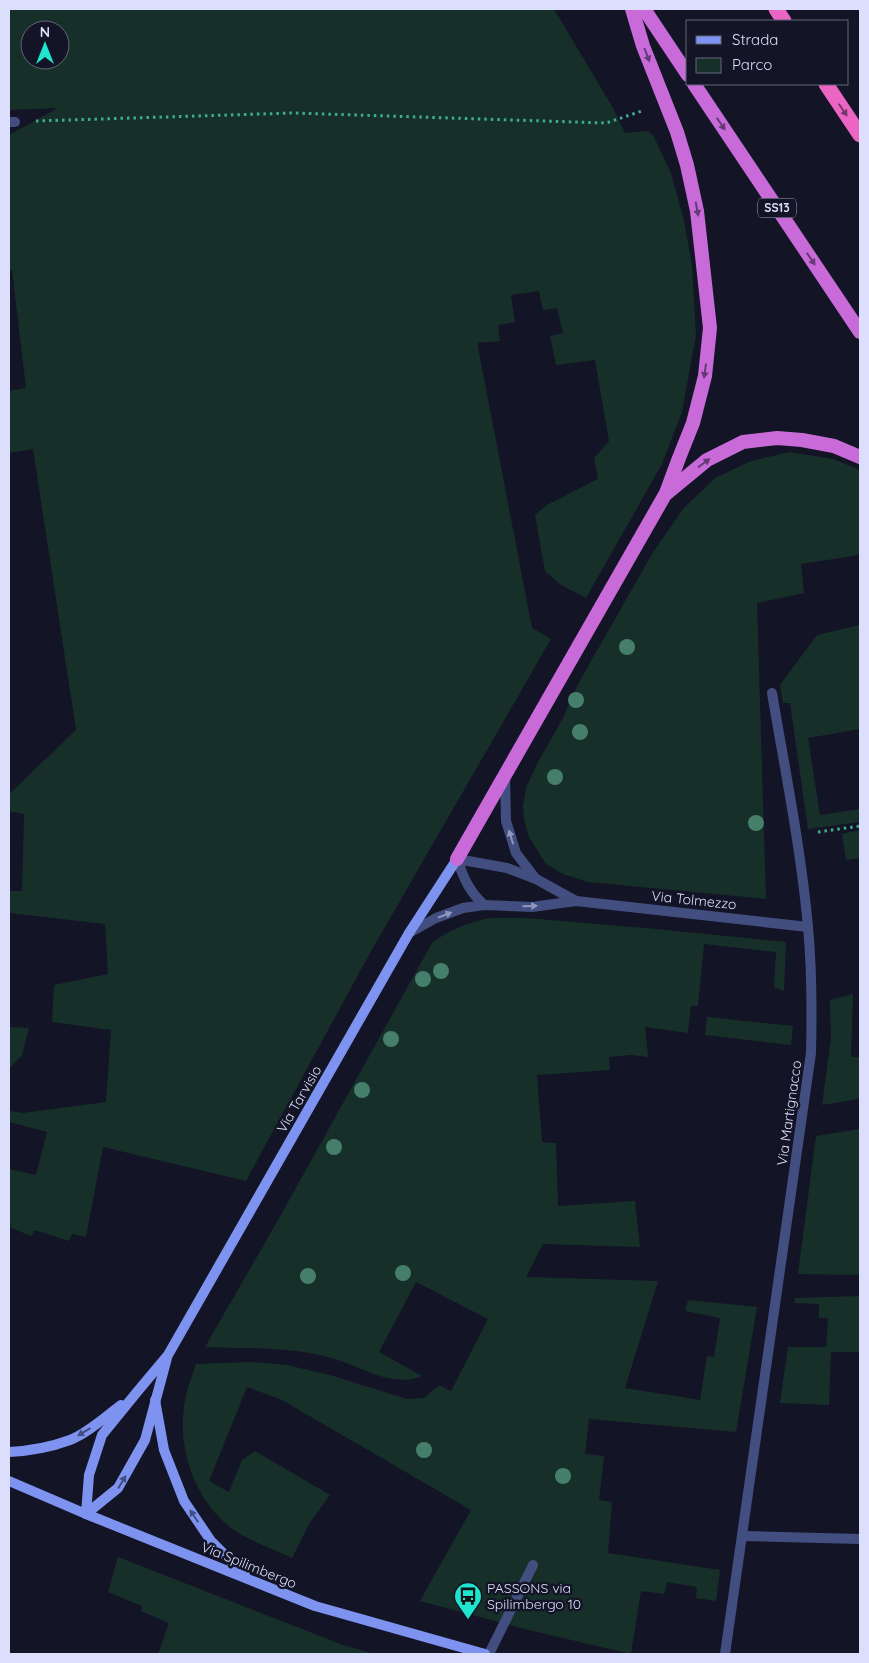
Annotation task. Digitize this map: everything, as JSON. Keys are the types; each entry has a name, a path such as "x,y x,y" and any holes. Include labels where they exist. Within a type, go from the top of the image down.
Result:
{"highway":[{"path":"457,859 666,493 693,423 705,376 710,328 697,211 687,165 643,46 632,9"},
{"path":"644,9 686,72"},
{"path":"776,9 783,20"},
{"name":"SS13","path":"695,85 860,332"},
{"path":"827,85 860,136"},
{"path":"666,493 707,460 743,442 777,438 802,440 834,446 860,457"}],"main road":[{"name":"Via Tarvisio","path":"86,1514 89,1475 102,1435 168,1355 409,933 457,859"},
{"name":"Via Tarvisio","path":"86,1514 118,1488 145,1440 168,1355"},
{"name":"Via Tarvisio","path":"9,1452 25,1451 71,1440 100,1422 137,1392"},
{"name":"Via Tarvisio","path":"155,1400 164,1450 184,1500 211,1541 249,1579"},
{"name":"Via Spilimbergo","path":"9,1481 315,1606 487,1654"}],"street":[{"name":"Via Martignacco","path":"725,1654 811,1053 812,1017 808,927 772,693"},
{"name":"Via Tolmezzo","path":"505,775 506,821 516,853 536,879"},
{"name":"Via Tolmezzo","path":"457,859 507,868 536,879 576,901"},
{"path":"457,859 463,877 472,894 484,905"},
{"name":"Via Tolmezzo","path":"409,933 436,918 463,908 484,905 532,907 576,901 808,927"},
{"path":"742,1536 860,1539"},
{"path":"487,1654 532,1565"}],"path":[{"path":"12,122 293,113 606,123 666,104"},
{"path":"795,835 860,826"}],"green space":[{"path":"9,9 554,9 613,108 625,133 648,131 654,137 671,173 684,221 692,265 696,335 682,412 662,464 586,598 561,585 545,571 535,515 547,505 598,479 594,458 609,441 595,360 556,365 550,336 563,333 557,308 543,310 539,291 511,295 515,322 498,325 500,341 478,343 478,347 532,628 551,639 370,953 246,1181 103,1147 86,1237 72,1234 69,1241 35,1230 31,1236 9,1227 9,1169 36,1175 47,1132 9,1122 9,1111 23,1113 106,1102 111,1030 52,1022 54,985 108,974 105,924 9,913 9,891 22,891 24,814 9,811 9,794 76,730 33,449 9,453 9,391 26,388 12,270 9,271 9,135 58,108 9,110"},
{"path":"789,452 833,459 860,470 860,555 801,564 804,593 757,603 766,899 588,882 563,874 546,864 529,837 523,806 526,788 563,718 578,684 652,554 683,509 715,478 751,461"},
{"path":"860,625 860,729 808,738 820,815 860,809 860,822 808,829 790,703 783,703 780,685 817,635"},
{"path":"860,830 860,858 846,860 842,834"},
{"path":"489,918 526,918 786,942 784,991 774,987 776,952 704,944 698,1006 691,1006 688,1033 645,1027 648,1057 631,1055 609,1057 610,1070 537,1075 542,1142 556,1143 558,1206 635,1201 640,1247 543,1244 526,1277 658,1281 625,1388 700,1400 707,1356 714,1357 720,1318 685,1311 688,1300 757,1307 736,1432 589,1419 585,1454 604,1456 599,1500 612,1502 608,1553 720,1570 716,1601 696,1598 697,1587 667,1582 664,1594 641,1591 631,1654 529,1630 420,1601 471,1510 282,1400 247,1387 209,1481 229,1492 242,1460 255,1451 330,1495 309,1524 292,1558 244,1536 217,1515 197,1485 185,1450 183,1414 187,1392 196,1364 250,1362 287,1365 330,1375 407,1399 424,1398 439,1385 451,1391 488,1319 416,1282 379,1352 422,1376 401,1380 390,1379 338,1360 305,1352 205,1347 432,943 459,927"},
{"path":"853,994 851,1057 860,1057 860,1099 822,1105 831,1038 830,1000"},
{"path":"707,1017 793,1026 791,1045 705,1035"},
{"path":"9,1027 29,1028 22,1055 9,1069"},
{"path":"860,1129 860,1275 798,1274 816,1136"},
{"path":"860,1296 860,1352 831,1352 829,1405 780,1403 788,1347 826,1347 828,1318 819,1318 819,1304 794,1303 795,1298"},
{"path":"118,1557 343,1645 375,1654 158,1654 169,1623 141,1611 142,1606 108,1592"}],"place":[{"name":"PASSONS via Spilimbergo 10","path":"468,1620"}]}
